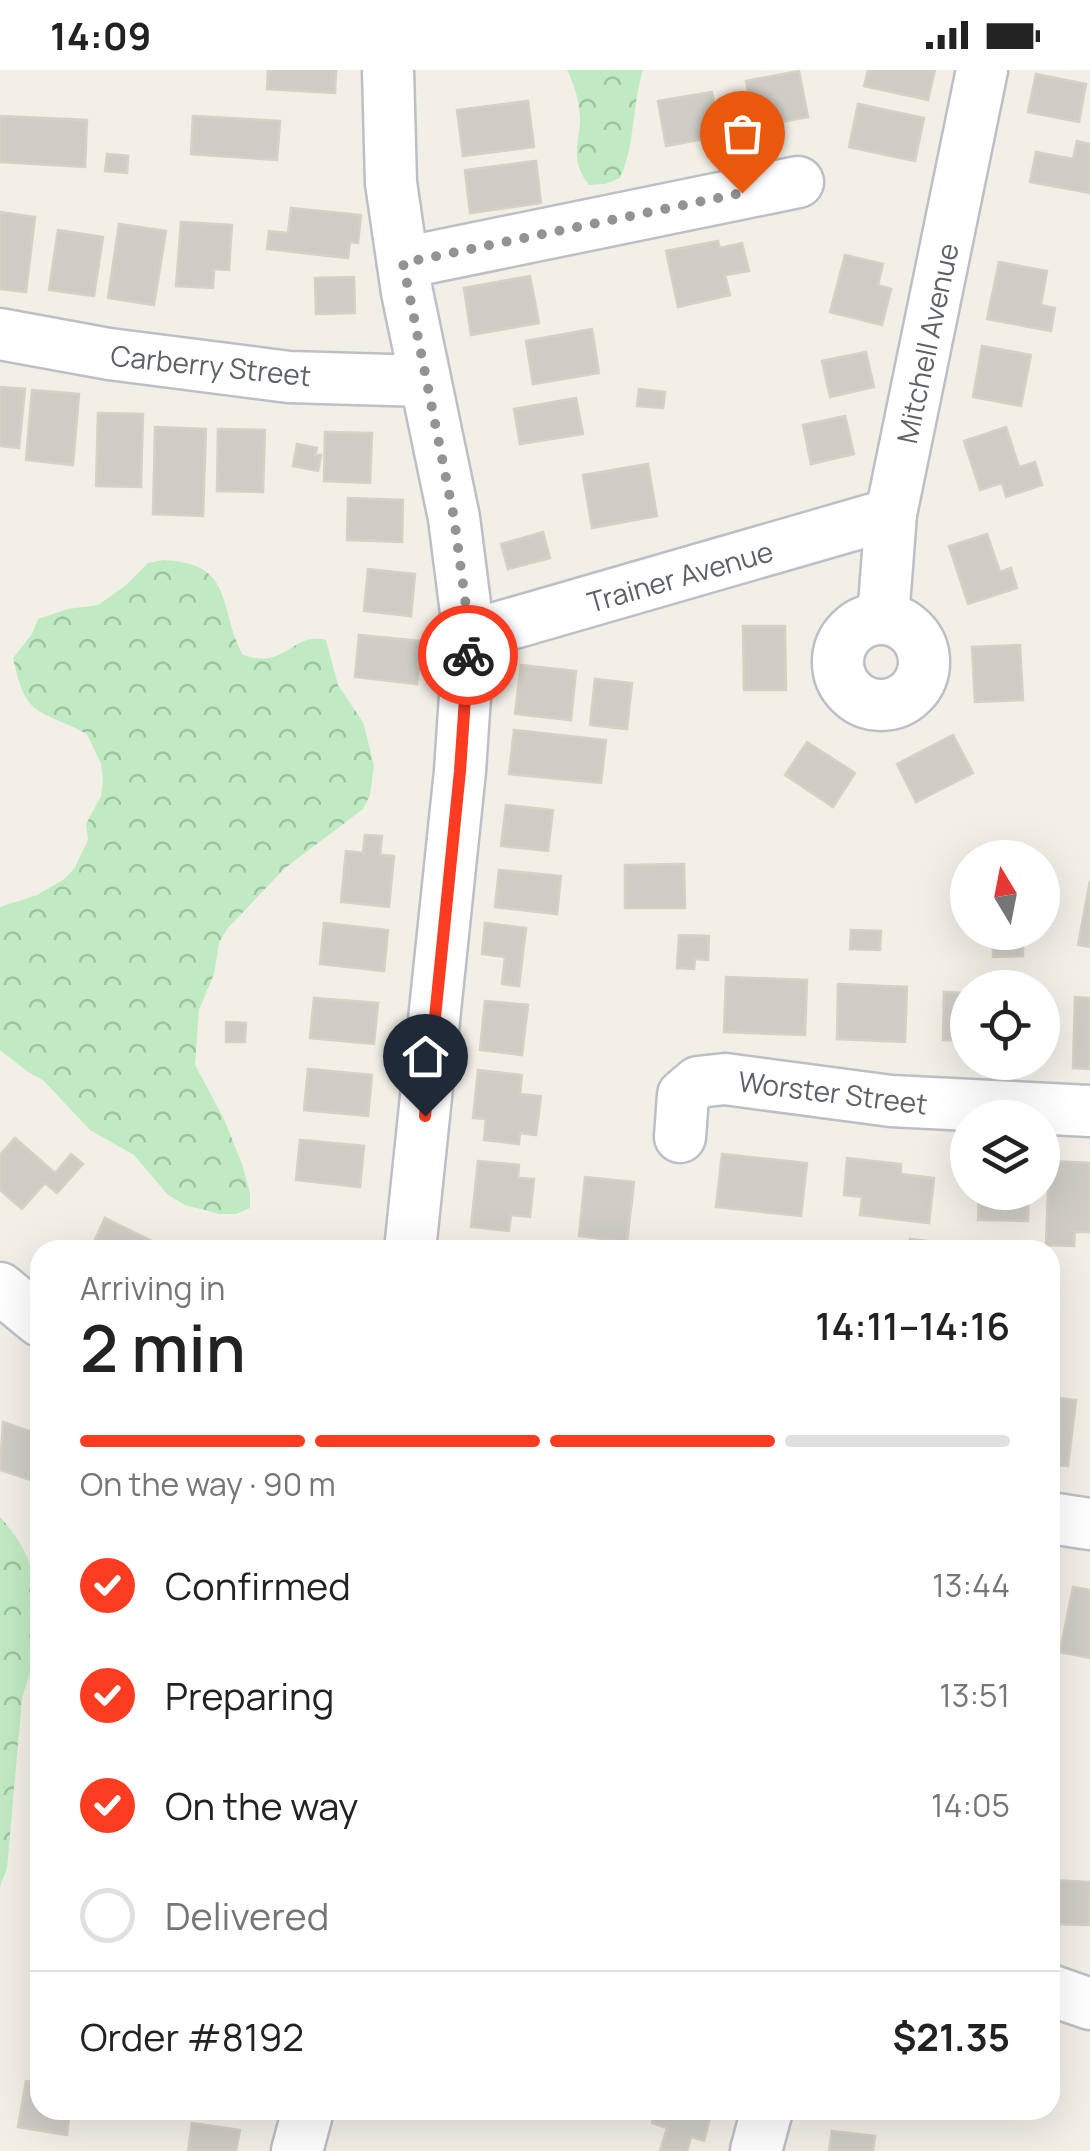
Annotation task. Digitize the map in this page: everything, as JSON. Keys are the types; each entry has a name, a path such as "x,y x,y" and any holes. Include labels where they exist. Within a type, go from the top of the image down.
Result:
{"street":[{"path":"388,70 391,184 424,381 454,518 470,636 460,771 411,1240"},
{"name":"Mitchell Avenue","path":"883,618 891,514 982,70"},
{"path":"403,263 798,182"},
{"name":"Carberry Street","path":"0,334 109,354 289,376 424,381"},
{"name":"Trainer Avenue","path":"470,636 891,514"},
{"name":"Worster Street","path":"680,1137 682,1098 693,1085 710,1079 891,1101 1090,1111"},
{"path":"0,1288 30,1313"},
{"path":"1060,1520 1090,1524"},
{"path":"1060,1994 1090,2004"},
{"path":"297,2151 305,2120"},
{"path":"756,2151 764,2120"}],"green space":[{"path":"567,70 643,70 620,178 589,185 580,170 580,111"},
{"path":"163,560 203,569 214,579 243,655 270,658 305,641 326,640 338,685 363,722 374,765 370,795 363,809 285,868 227,929 219,943 214,974 199,1010 195,1065 224,1119 250,1193 250,1208 236,1214 185,1205 168,1195 134,1155 90,1130 43,1080 0,1050 0,907 37,895 74,869 88,840 86,824 101,796 103,780 101,764 87,734 46,715 29,702 13,658 32,634 38,619 98,605 148,563"},
{"path":"0,1517 30,1564 30,1674 22,1699 7,1868 0,1887"}],"building":[{"path":"268,70 336,70 335,93 267,89"},
{"path":"868,70 935,70 928,100 864,86"},
{"path":"799,71 808,117 754,127 746,81"},
{"path":"1036,74 1086,84 1079,122 1028,112"},
{"path":"712,92 720,136 666,146 658,101"},
{"path":"528,101 534,147 463,156 457,110"},
{"path":"858,104 924,118 915,161 849,147"},
{"path":"0,116 87,120 85,167 0,162"},
{"path":"193,116 280,121 277,160 191,154"},
{"path":"1077,141 1090,144 1090,193 1030,182 1036,152 1073,159"},
{"path":"107,154 128,156 127,173 105,171"},
{"path":"536,161 541,203 470,213 465,170"},
{"path":"291,208 361,215 358,243 350,242 348,258 267,249 269,231 288,233"},
{"path":"0,212 35,217 26,292 0,289"},
{"path":"181,222 232,225 229,270 214,269 213,288 176,286"},
{"path":"119,224 166,231 154,305 108,298"},
{"path":"58,230 103,237 94,296 49,290"},
{"path":"718,241 720,248 742,243 749,271 725,275 730,295 678,307 666,251"},
{"path":"845,255 883,264 878,285 891,289 882,325 830,312"},
{"path":"999,262 1047,271 1041,305 1055,308 1051,331 987,319"},
{"path":"530,276 539,323 471,335 464,288"},
{"path":"354,277 355,313 316,314 315,278"},
{"path":"592,329 599,373 533,384 526,341"},
{"path":"982,346 1031,355 1021,406 973,397"},
{"path":"866,352 874,387 830,397 822,361"},
{"path":"0,387 25,389 19,448 0,446"},
{"path":"639,389 665,392 663,408 637,406"},
{"path":"32,390 79,394 73,465 26,460"},
{"path":"576,398 583,434 520,444 514,409"},
{"path":"98,413 143,414 141,487 96,486"},
{"path":"845,416 854,454 811,464 803,425"},
{"path":"155,427 206,429 203,516 153,514"},
{"path":"1006,427 1019,467 1035,462 1042,485 1006,497 1002,483 980,490 964,441"},
{"path":"218,429 265,430 263,492 217,491"},
{"path":"325,432 372,433 370,483 324,481"},
{"path":"297,444 317,448 315,455 321,455 318,471 293,466"},
{"path":"648,464 657,516 592,528 583,475"},
{"path":"348,498 403,500 402,542 347,540"},
{"path":"543,532 550,558 508,569 501,544"},
{"path":"987,534 1000,572 1011,568 1017,588 968,604 949,546"},
{"path":"368,569 415,574 411,616 364,611"},
{"path":"743,626 785,626 786,690 744,690"},
{"path":"359,635 422,641 417,684 355,677"},
{"path":"1020,645 1023,700 975,702 972,647"},
{"path":"521,665 576,671 571,720 515,714"},
{"path":"595,679 632,683 627,729 590,725"},
{"path":"514,730 606,740 601,783 509,774"},
{"path":"953,735 973,773 916,802 897,764"},
{"path":"807,742 855,773 833,807 785,775"},
{"path":"506,805 553,810 548,851 501,846"},
{"path":"365,835 382,836 380,855 394,856 389,907 341,902 346,851 363,853"},
{"path":"684,864 685,908 625,908 625,865"},
{"path":"499,870 561,876 557,914 495,907"},
{"path":"1090,881 1090,947 1078,945"},
{"path":"324,923 388,930 384,971 320,964"},
{"path":"485,923 526,928 519,986 502,984 505,957 482,954"},
{"path":"851,930 881,931 880,950 850,949"},
{"path":"679,935 709,936 708,960 695,959 694,969 677,968"},
{"path":"993,950 1023,950 1023,956 993,957"},
{"path":"726,977 807,980 805,1035 724,1032"},
{"path":"838,984 907,987 905,1042 837,1039"},
{"path":"944,992 950,992 950,1040 943,1040"},
{"path":"1075,997 1090,998 1090,1069 1073,1068"},
{"path":"314,998 378,1003 374,1044 310,1038"},
{"path":"485,1001 528,1005 522,1055 480,1050"},
{"path":"226,1022 246,1023 245,1042 226,1042"},
{"path":"308,1069 372,1075 368,1116 304,1110"},
{"path":"478,1070 522,1075 520,1094 541,1096 536,1135 520,1133 519,1144 484,1140 486,1119 473,1118"},
{"path":"15,1138 55,1173 71,1154 83,1164 57,1193 45,1183 22,1209 0,1190 0,1155"},
{"path":"300,1140 364,1146 360,1187 296,1180"},
{"path":"722,1154 807,1163 801,1216 716,1207"},
{"path":"847,1158 901,1164 901,1174 934,1178 929,1223 860,1215 862,1197 844,1195"},
{"path":"478,1161 519,1165 518,1178 534,1179 530,1217 511,1215 509,1231 471,1227"},
{"path":"1060,1162 1090,1163 1090,1232 1075,1232 1074,1246 1060,1246 1060,1240 1046,1240 1047,1210 1060,1210"},
{"path":"585,1177 634,1182 627,1240 579,1236"},
{"path":"978,1210 1028,1210 1028,1221 978,1220"},
{"path":"105,1218 150,1240 95,1240"},
{"path":"1060,1398 1076,1400 1068,1466 1060,1466"},
{"path":"3,1422 30,1431 30,1480 0,1470"},
{"path":"1073,1587 1090,1590 1090,1658 1060,1652"},
{"path":"1060,1880 1090,1882 1089,1925 1060,1924"},
{"path":"26,2081 30,2082 30,2120 69,2120 67,2135 18,2127"},
{"path":"709,2120 704,2141 691,2137 687,2151 660,2151 667,2128 652,2123"},
{"path":"192,2123 240,2130 236,2151 188,2151"},
{"path":"832,2131 875,2136 873,2151 829,2151"}],"way so far":[{"path":"468,655 470,636 454,518 403,263 742,193"}],"route":[{"path":"425,1116 468,655"}]}
